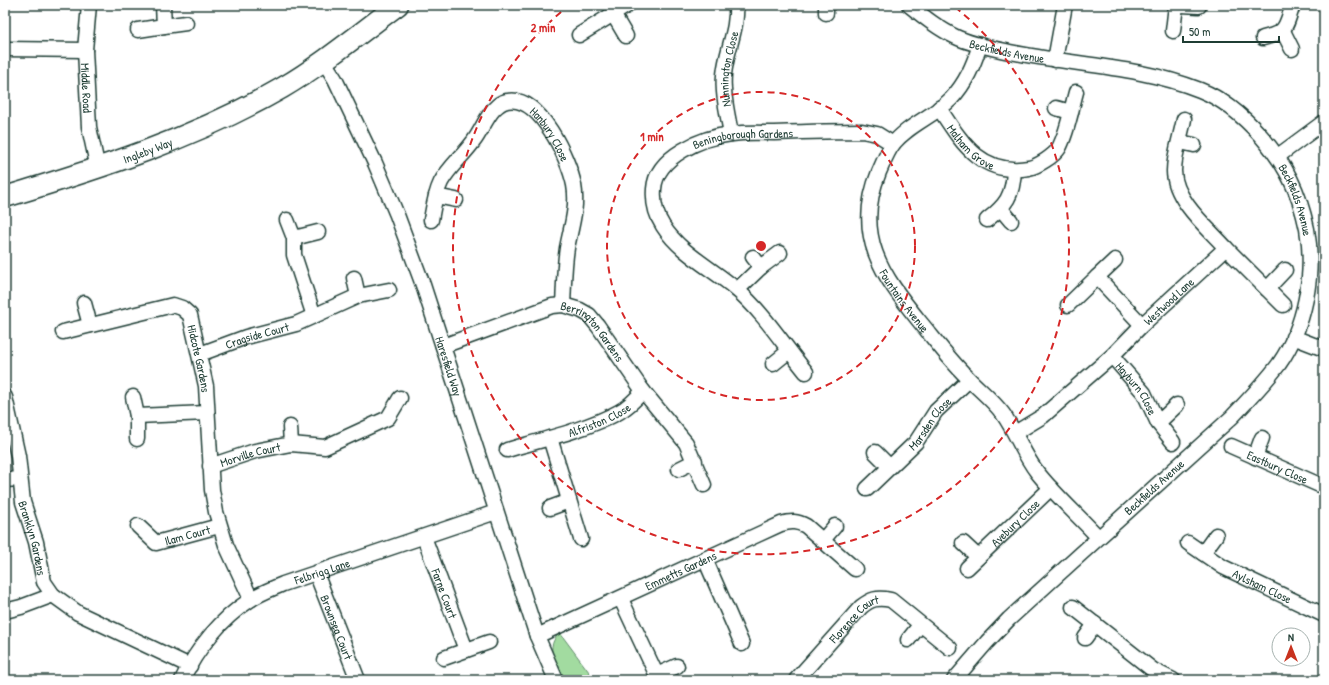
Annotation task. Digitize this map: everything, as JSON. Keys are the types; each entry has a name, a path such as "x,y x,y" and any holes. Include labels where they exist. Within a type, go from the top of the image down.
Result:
{"street":[{"name":"Middle Road","path":"89,5 85,50 89,127 98,169"},
{"path":"163,5 164,26"},
{"path":"320,63 398,5"},
{"path":"580,35 628,5"},
{"name":"Nunnington Close","path":"731,134 723,87 724,75 737,16 736,5"},
{"name":"Beckfields Avenue","path":"910,5 926,18 956,37 980,45 1055,60 1168,79 1201,90 1248,121 1278,156 1294,184 1303,212 1310,257 1307,296 1293,338 1279,363 1261,386 1232,417 1098,537 986,642 954,680"},
{"path":"1055,60 1065,5"},
{"path":"1173,31 1176,5"},
{"path":"1182,5 1198,6"},
{"path":"1263,38 1277,35 1283,31 1293,5"},
{"path":"613,14 626,36"},
{"path":"138,30 186,23"},
{"path":"1283,31 1292,49"},
{"name":"Fountains Avenue","path":"980,45 966,79 950,100 909,129 893,144 878,174 872,193 869,212 870,234 874,251 888,280 953,363 1003,414 1036,471 1098,537"},
{"path":"5,49 85,50"},
{"name":"Ingleby Way","path":"5,197 98,169 199,130 283,87 320,63"},
{"name":"Haresfield Way","path":"320,63 335,79 369,149 395,208 443,346 537,636 556,680"},
{"name":"Malham Grove","path":"939,108 962,142 977,156 998,168 1014,170 1036,167 1058,149 1065,134 1076,92"},
{"name":"Hanbury Close","path":"431,220 436,196 446,172 472,144 494,110 506,101 519,102 528,106 541,119 560,145 567,160 574,185 574,219 566,257 562,306"},
{"path":"1056,108 1071,112"},
{"path":"1184,119 1175,165 1175,182 1184,201 1226,248 1283,305"},
{"path":"1278,156 1324,122"},
{"name":"Beningborough Gardens","path":"806,372 771,326 737,290 678,244 670,236 659,219 654,199 656,176 668,160 690,147 731,134 862,131 877,134 893,144"},
{"path":"1180,142 1194,145"},
{"name":"Malham Grove","path":"987,220 1001,209 1010,196 1014,170"},
{"path":"436,196 456,200"},
{"path":"1001,209 1011,221"},
{"path":"287,220 294,238 294,255 314,316"},
{"path":"294,238 318,232"},
{"name":"Westwood Lane","path":"1015,433 1043,416 1112,356 1142,325 1226,248"},
{"path":"737,290 757,262 780,253"},
{"path":"1068,305 1114,260"},
{"path":"1267,289 1285,270"},
{"path":"1097,276 1142,325"},
{"path":"354,278 358,296"},
{"name":"Cragside Court","path":"200,354 314,316 358,296 389,290"},
{"path":"84,303 90,325"},
{"name":"Hidcote Gardens","path":"63,332 173,305 182,308 190,315 206,386 212,490 219,526 226,545 251,599"},
{"name":"Berrington Gardens","path":"443,346 552,306 573,307 589,315 643,391 678,431 695,461 704,485"},
{"path":"1293,338 1324,349"},
{"path":"773,364 789,351"},
{"name":"Hayburn Close","path":"1112,356 1144,394 1158,423 1173,442"},
{"name":"Marsden Close","path":"867,489 889,466 916,442 936,411 969,380"},
{"name":"Alfriston Close","path":"507,450 590,425 620,412 643,391"},
{"name":"Branklyn Gardens","path":"5,397 14,434 23,502 36,542 44,582 53,595 78,613 190,666"},
{"path":"133,397 137,416 137,438"},
{"name":"Morville Court","path":"210,466 255,451 291,444 325,447 388,418 400,398"},
{"name":"Hayburn Close","path":"1158,423 1177,405"},
{"path":"137,416 207,413"},
{"name":"Morville Court","path":"290,427 291,444"},
{"path":"550,438 582,539"},
{"path":"1255,457 1262,438"},
{"name":"Eastbury Close","path":"1231,446 1324,487"},
{"path":"875,452 889,466"},
{"path":"679,469 695,461"},
{"path":"5,480 20,479"},
{"name":"Avebury Close","path":"967,568 1051,488"},
{"path":"550,508 569,501"},
{"name":"Felbrigg Lane","path":"182,680 202,647 222,622 251,599 283,584 496,512"},
{"name":"Emmetts Gardens","path":"537,636 790,521 799,522 823,540 855,569"},
{"name":"Ilam Court","path":"138,526 156,544 219,526"},
{"path":"823,540 835,526"},
{"path":"1203,553 1216,535"},
{"name":"Farne Court","path":"424,537 466,650"},
{"path":"963,543 978,557"},
{"name":"Aylsham Close","path":"1188,543 1223,567 1324,615"},
{"path":"705,559 726,621 742,644"},
{"name":"Brownsea Court","path":"316,573 358,680"},
{"path":"5,611 21,607 53,595"},
{"name":"Florence Court","path":"796,680 860,607 871,599 880,598 891,600 950,648"},
{"path":"621,599 658,678 677,666"},
{"path":"1073,607 1153,670 1173,680"},
{"path":"1085,638 1095,624"},
{"path":"908,640 920,625"},
{"path":"444,658 489,642"}],"green space":[{"path":"560,633 595,680 564,680 557,668 552,650 555,638"}]}
